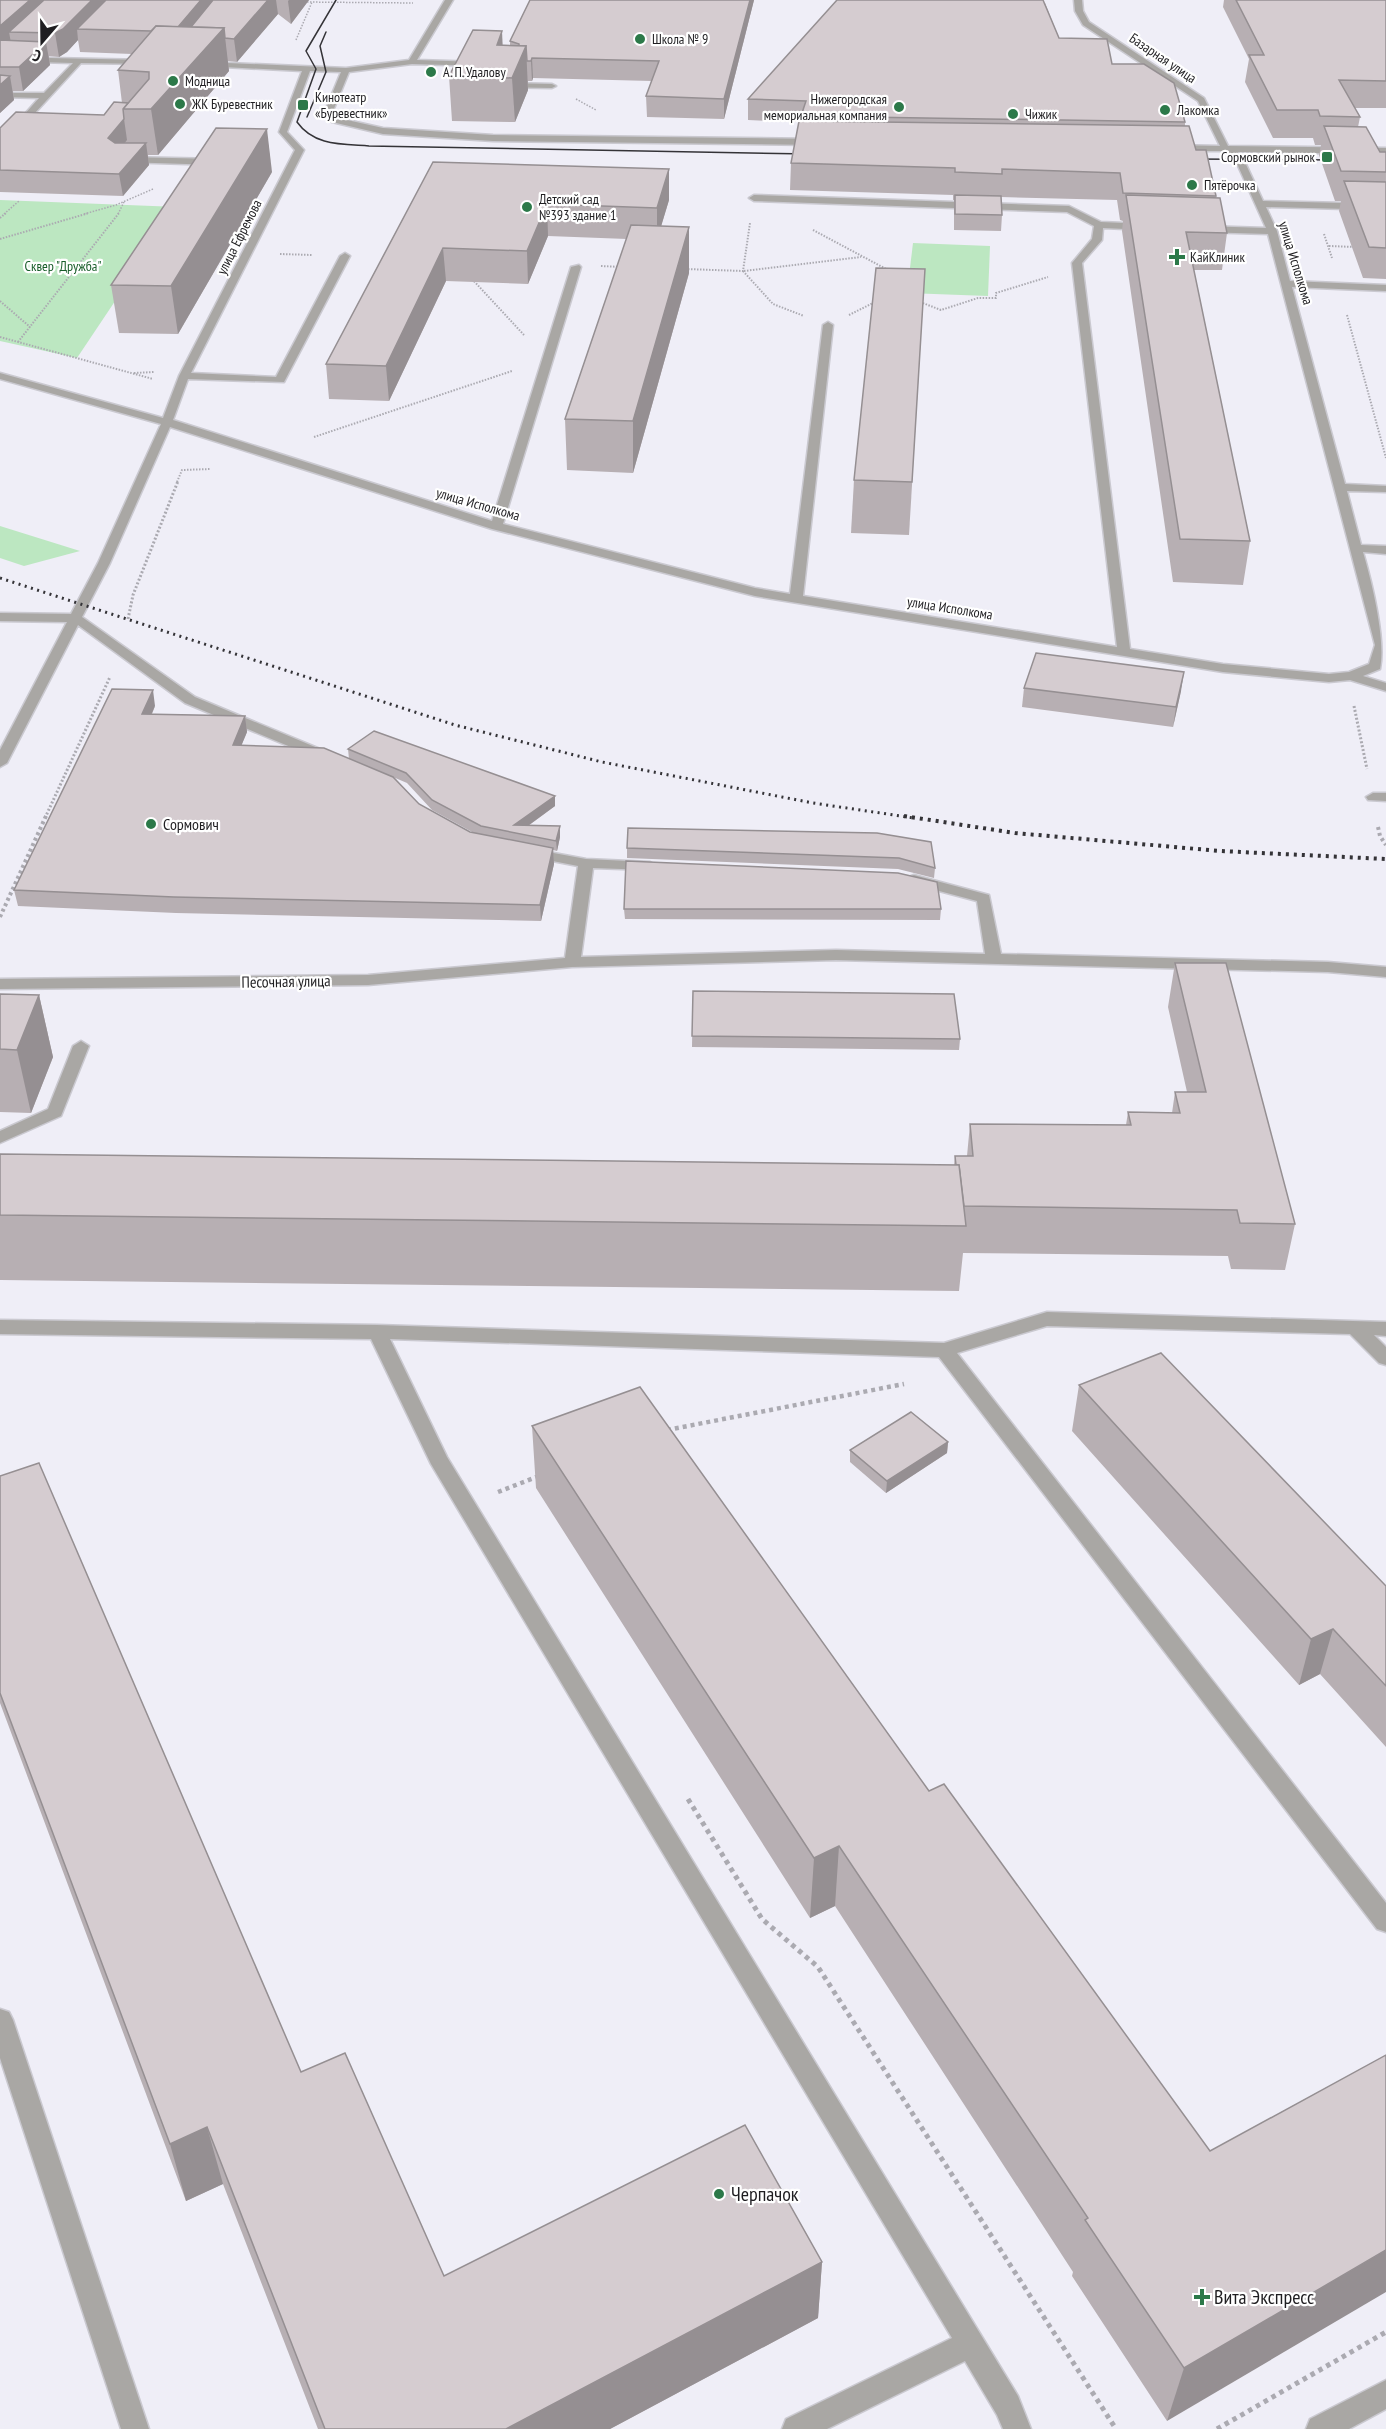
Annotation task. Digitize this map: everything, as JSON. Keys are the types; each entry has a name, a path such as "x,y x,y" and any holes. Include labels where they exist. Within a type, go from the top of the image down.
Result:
{"street":[{"name":"Базарная улица","path":"1078,0 1079,11 1086,23 1201,100 1225,148"},
{"path":"412,62 448,2"},
{"path":"0,59 8,52"},
{"path":"65,61 73,53"},
{"path":"0,59 156,62"},
{"path":"61,117 27,116 80,61"},
{"path":"189,63 346,70 412,62 491,64"},
{"name":"улица Ефремова","path":"2,756 76,618 167,422 182,381 247,252 287,163 300,150 283,132 308,69"},
{"path":"346,70 329,111 334,120 383,131 493,138 831,143"},
{"path":"509,75 504,85 552,86"},
{"path":"0,95 46,96"},
{"path":"1165,148 1386,151"},
{"name":"улица Исполкома","path":"0,376 167,422 496,526 755,592 1223,668 1329,678 1351,676 1375,666 1382,645 1272,231 1246,162 1225,148"},
{"path":"125,152 118,159 228,162"},
{"path":"754,198 1070,209 1099,225 1157,227"},
{"path":"1260,204 1386,207"},
{"path":"1099,225 1097,240 1077,263 1077,268 1124,651"},
{"path":"1191,229 1272,231"},
{"path":"182,381 280,380 345,256"},
{"path":"496,526 576,267"},
{"path":"1287,284 1386,288"},
{"path":"796,599 828,325"},
{"path":"1341,488 1386,489"},
{"path":"1357,548 1386,550"},
{"path":"0,617 76,618 190,700 338,762"},
{"path":"1351,676 1386,687"},
{"path":"520,851 586,863 667,867"},
{"path":"572,962 586,863"},
{"path":"898,876 984,898 994,958"},
{"name":"Песочная улица","path":"0,984 368,980 572,962 836,956 1328,967 1386,972"},
{"path":"0,1138 55,1112 81,1046"},
{"path":"0,1327 377,1332 944,1350 1047,1320 1386,1329"},
{"path":"1355,1328 1386,1358"},
{"path":"377,1332 438,1459 1008,2406 1017,2429"},
{"path":"944,1350 1386,1921"},
{"path":"0,2020 135,2429"},
{"path":"796,2429 970,2344"},
{"path":"1320,2429 1386,2394"}],"path":[{"path":"302,2 448,2"},
{"path":"285,68 312,2"},
{"path":"0,239 124,202 155,188"},
{"path":"743,271 754,198"},
{"path":"0,218 19,201"},
{"path":"18,342 122,209 124,202"},
{"path":"814,230 894,273"},
{"path":"1329,246 1363,247"},
{"path":"247,252 345,256"},
{"path":"683,269 743,271 863,257"},
{"path":"599,266 623,267"},
{"path":"913,300 941,310 978,298 996,298 996,293 1077,268"},
{"path":"743,271 774,304 828,325 876,302"},
{"path":"471,277 547,360"},
{"path":"0,302 30,327"},
{"path":"0,337 182,381"},
{"path":"308,439 319,442"},
{"path":"0,917 122,651 133,595"},
{"path":"1329,678 1354,705 1380,797 1380,836 1386,845"},
{"path":"656,1432 961,1372"},
{"path":"504,1502 498,1492 550,1471"},
{"path":"687,1797 762,1919 818,1967 1116,2429"},
{"path":"1217,2429 1386,2332"}],"green space":[{"name":"Сквер \"Дружба\"","path":"0,200 178,207 77,358 0,341"},
{"path":"913,243 990,246 988,296 907,293"},
{"path":"0,526 80,551 24,566 0,558"}],"building":[{"path":"0,0 30,0 0,26"},
{"path":"44,0 92,0 63,29 55,33 9,32"},
{"path":"106,0 201,0 178,27 156,26 151,31 77,29"},
{"path":"213,0 268,0 234,39 225,38 224,28 191,27"},
{"name":"Школа № 9","path":"530,0 750,0 724,99 646,96 659,61 532,58 531,61 527,61 526,46 519,46 510,41"},
{"path":"837,0 1043,0 1059,38 1107,39 1112,64 1144,64 1174,83 1185,122 801,116 806,101 748,99"},
{"path":"1236,0 1386,0 1386,81 1339,80 1360,117 1320,116 1318,110 1277,110 1249,55 1264,55"},
{"path":"156,26 224,28 151,109 123,109 149,79 149,72 118,70"},
{"path":"473,30 502,31 497,45 526,46 512,78 449,76"},
{"path":"0,40 46,42 19,67 0,67"},
{"path":"0,75 10,76 0,85"},
{"path":"114,102 128,103 123,109 124,119 108,138 115,143 146,143 119,174 0,170 0,128 16,112 104,115"},
{"path":"799,121 1189,126 1196,150 1206,150 1216,196 1123,193 1120,173 1002,169 1002,174 955,172 955,168 791,163"},
{"path":"1324,126 1366,127 1380,152 1386,152 1386,172 1341,171"},
{"path":"216,128 267,129 171,286 111,285"},
{"path":"433,162 669,169 657,208 547,204 527,251 443,248 386,366 326,364"},
{"path":"1344,181 1386,182 1386,248 1369,247"},
{"path":"955,195 1001,196 1002,215 955,214"},
{"path":"1126,195 1220,198 1227,233 1186,232 1250,541 1180,539"},
{"path":"631,225 689,227 633,421 565,419"},
{"path":"876,268 925,269 912,482 854,480"},
{"path":"1036,653 1184,672 1176,707 1024,688"},
{"path":"112,689 153,690 142,714 245,716 233,745 324,748 393,777 419,804 470,832 553,848 540,905 174,897 14,890"},
{"path":"374,731 555,796 514,825 560,826 556,841 481,826 432,800 406,773 348,749"},
{"path":"628,828 877,833 931,842 935,868 899,858 627,848"},
{"path":"626,861 898,873 937,882 941,909 624,909"},
{"path":"1175,963 1226,963 1295,1224 1240,1223 1237,1210 964,1206 959,1165 956,1165 955,1156 973,1156 970,1124 1131,1125 1128,1112 1180,1113 1175,1092 1206,1092"},
{"path":"693,991 954,994 960,1039 692,1036"},
{"path":"0,994 39,995 17,1050 0,1049"},
{"path":"0,1154 959,1165 966,1226 0,1215"},
{"path":"1161,1353 1386,1586 1386,1686 1333,1629 1311,1639 1079,1385"},
{"path":"640,1387 929,1791 944,1784 1210,2151 1386,2055 1386,2250 1184,2368 1085,2220 1088,2218 839,1846 814,1858 532,1426"},
{"path":"911,1412 948,1442 887,1481 850,1450"},
{"path":"39,1463 301,2072 345,2053 444,2276 745,2125 822,2262 506,2429 325,2429 207,2127 170,2144 0,1693 0,1476"}],"tram line":[{"path":"336,0 306,51 316,69 297,122 304,130 320,140 369,146 810,154"},
{"path":"307,117 326,72 320,46 326,32"},
{"path":"1191,159 1338,160"}],"railway":[{"path":"0,578 455,725 602,762 813,803 914,818"},
{"path":"904,816 1015,833 1220,851 1386,859"}],"place":[{"name":"Школа № 9","path":"640,39"},
{"name":"А. П. Удалову","path":"431,72"},
{"name":"Модница","path":"173,81"},
{"name":"ЖК Буревестник","path":"180,104"},
{"name":"Кинотеатр «Буревестник»","path":"303,105"},
{"name":"Нижегородская мемориальная компания","path":"899,107"},
{"name":"Лакомка","path":"1165,110"},
{"name":"Чижик","path":"1013,114"},
{"name":"Сормовский рынок","path":"1327,157"},
{"name":"Пятёрочка","path":"1192,185"},
{"name":"Детский сад №393 здание 1","path":"527,207"},
{"name":"КайКлиник","path":"1177,257"},
{"name":"Сормович","path":"151,824"},
{"name":"Черпачок","path":"719,2194"},
{"name":"Вита Экспресс","path":"1202,2297"}]}
